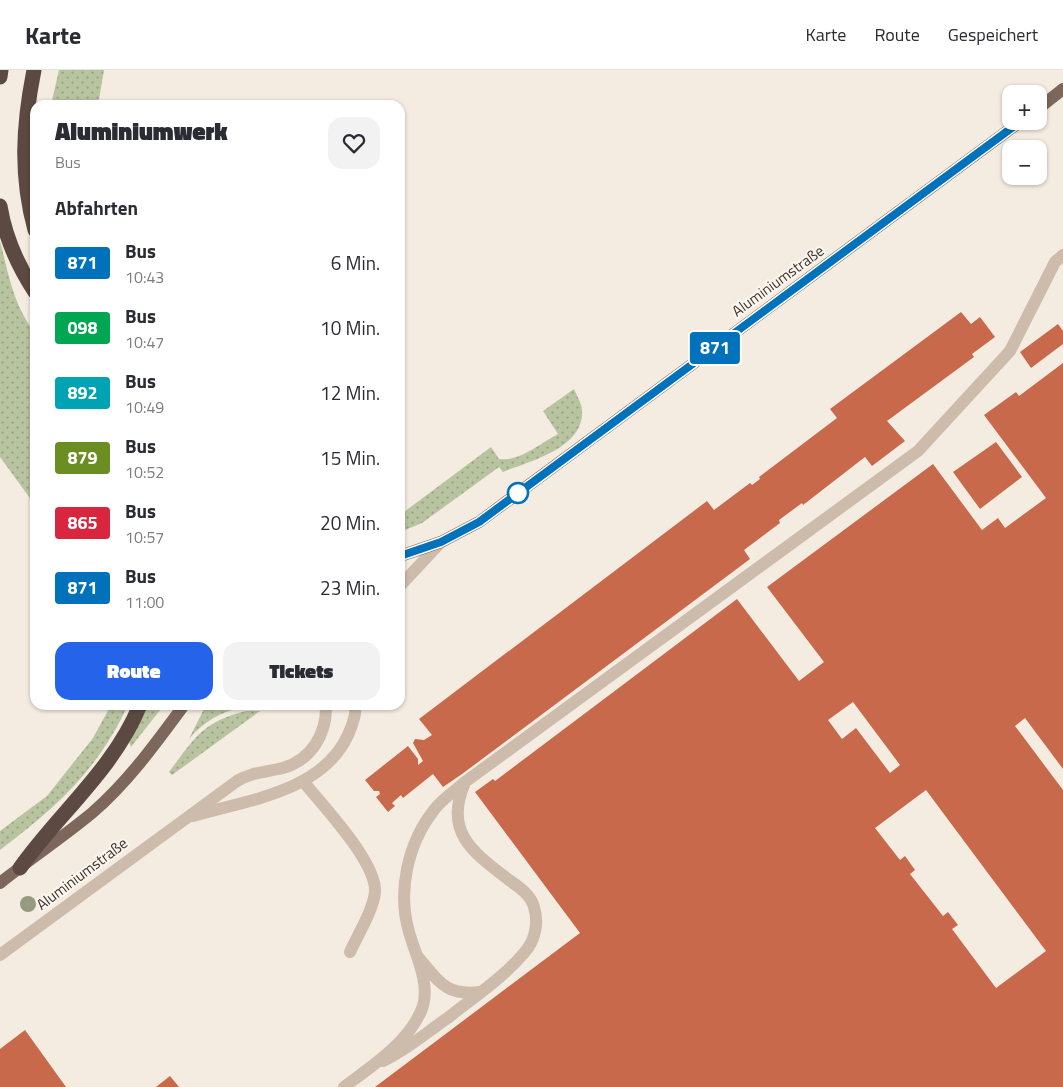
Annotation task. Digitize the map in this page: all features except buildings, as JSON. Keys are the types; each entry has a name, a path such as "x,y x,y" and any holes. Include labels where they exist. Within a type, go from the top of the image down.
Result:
{"highway":[{"path":"0,77 1,70"},
{"path":"30,208 25,185 24,160 27,109 34,70"},
{"path":"0,206 10,244 30,284"},
{"path":"20,868 101,771 126,734 138,710"}],"main road":[{"path":"1047,102 1063,89"},
{"name":"Aluminiumstraße","path":"405,554 441,542 479,522 1008,130"},
{"path":"0,882 92,813 108,798 142,760 180,710"}],"lane":[{"path":"344,1087 376,1064 407,1032 418,1017 424,1004 418,956 408,932 405,911 407,868 412,844 434,809 465,782 918,451 1010,351 1055,262 1063,255"},
{"path":"405,581 441,542"},
{"name":"Aluminiumstraße","path":"0,955 183,819 243,777 288,766 305,757 322,734 326,720 326,710"},
{"name":"Aluminiumstraße","path":"183,819 270,794 304,781 328,765 344,745 355,710"},
{"path":"304,781 366,861 373,876 373,900 350,952"},
{"path":"376,1064 399,1054 481,992 525,953 534,935 536,922 534,905 523,890 480,858 462,834 456,818 458,800 465,782"},
{"path":"418,956 440,983 452,991 463,994 481,992"}],"green space":[{"path":"59,70 104,70 99,100 52,100"},
{"path":"0,241 9,278 17,300 30,325 30,498 0,457"},
{"path":"574,389 582,408 580,424 574,435 565,444 540,458 503,472 499,467 422,523 405,530 405,511 491,447 499,459 514,458 530,451 558,434 543,411"},
{"path":"108,710 125,710 103,749 74,786 40,818 0,850 0,831 47,796 93,738"},
{"path":"145,710 160,710 131,747 129,741"},
{"path":"204,710 233,710 207,722 189,739"},
{"path":"246,711 260,711 172,775 169,772 193,741 209,726 231,715"}],"bus line":[{"name":"871","path":"405,555 455,536 479,522 1009,130"}]}
